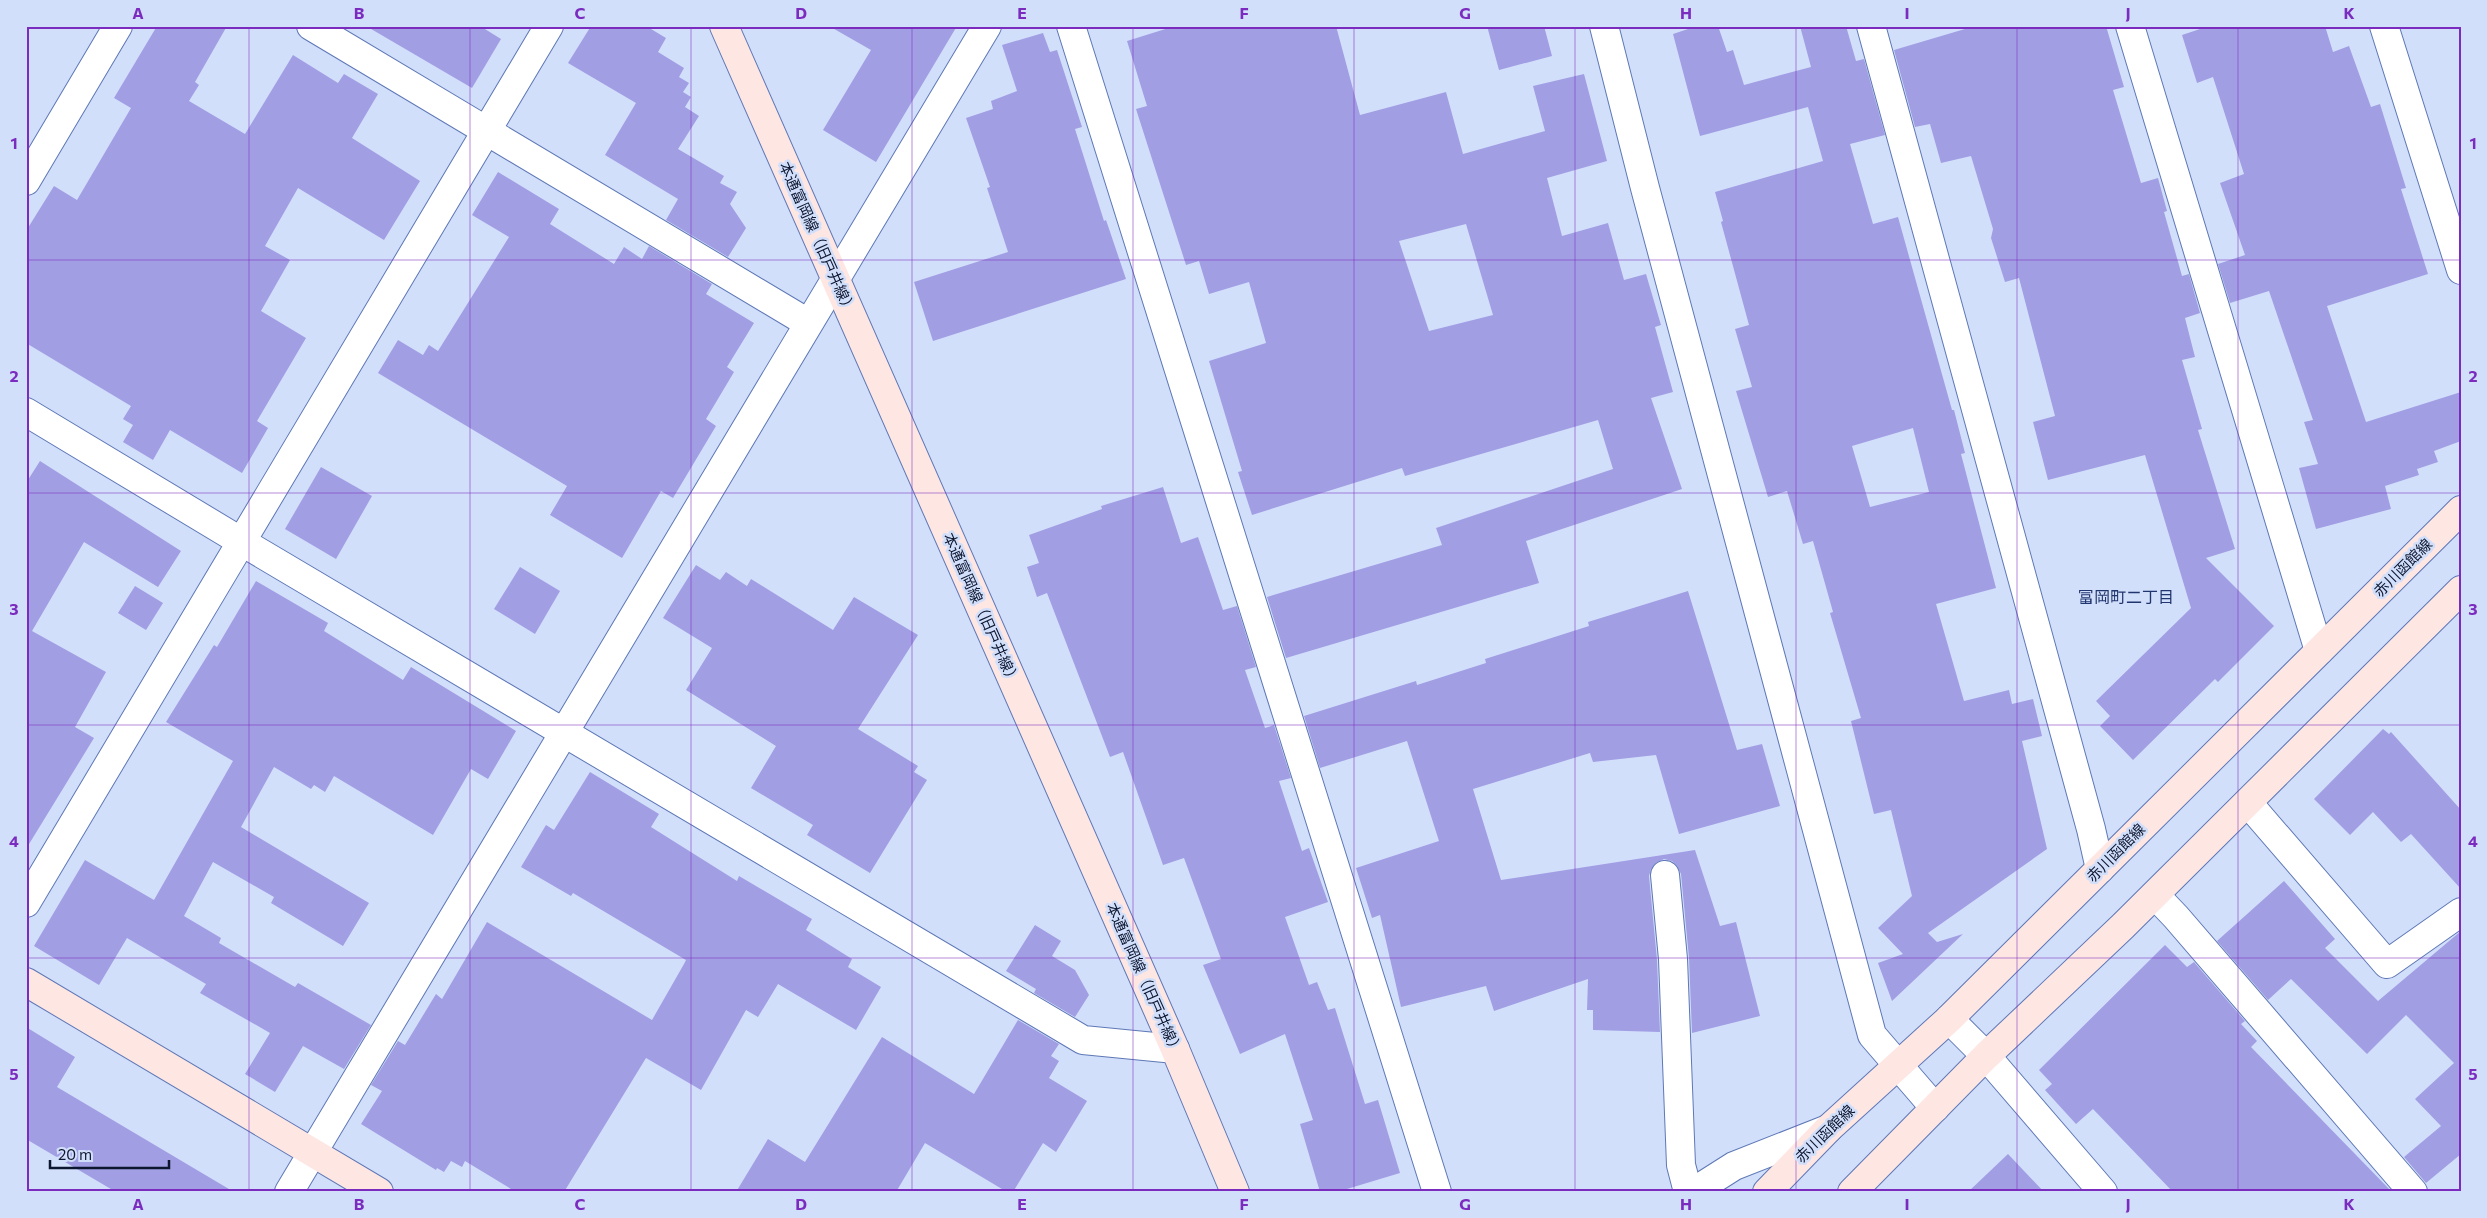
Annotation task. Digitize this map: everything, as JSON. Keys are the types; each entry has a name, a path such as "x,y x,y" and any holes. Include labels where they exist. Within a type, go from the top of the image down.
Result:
{"main road":[{"name":"本通富岡線（旧戸井線）","path":"724,26 1175,1049 1235,1192"},
{"name":"赤川函館線","path":"1767,1192 1828,1129 1949,1019 2461,510"},
{"path":"1852,1192 1986,1056 2154,895 2461,590"},
{"path":"26,982 379,1192"}],"street":[{"path":"26,181 118,26"},
{"path":"311,26 808,323"},
{"path":"26,903 550,26"},
{"path":"289,1192 808,323 988,26"},
{"path":"1071,26 1437,1192"},
{"path":"1604,26 1645,188 1872,1035 1934,1108"},
{"path":"2130,26 2320,651"},
{"path":"2384,26 2461,270"},
{"path":"1879,30 2091,829 2100,870"},
{"path":"26,412 1083,1040 1175,1049"},
{"path":"2248,802 2387,964 2461,912"},
{"path":"1665,875 1673,959 1681,1165 1688,1192"},
{"path":"2154,895 2176,917 2413,1192"},
{"path":"1949,1019 1986,1056 2103,1192"},
{"path":"1693,1192 1734,1166 1828,1129"}],"building":[{"path":"157,26 227,26 195,82 199,85 189,101 245,134 293,55 338,83 344,74 378,94 352,138 420,181 384,240 298,188 265,246 290,260 261,311 306,338 257,421 268,428 242,473 170,430 153,460 123,442 133,425 123,419 131,406 26,343 26,231 54,186 77,200 131,108 114,98"},
{"path":"366,26 480,26 501,39 472,88"},
{"path":"591,26 646,26 666,38 658,52 684,68 679,77 689,83 683,92 691,97 685,107 699,116 678,149 724,176 720,183 737,192 730,204 746,228 728,257 666,220 678,199 605,155 636,103 568,63"},
{"path":"829,26 957,26 876,162 823,130 871,50"},
{"path":"1175,26 1336,26 1360,115 1446,92 1463,154 1545,131 1533,86 1584,74 1607,161 1547,178 1562,236 1608,223 1624,280 1646,274 1661,325 1655,327 1673,392 1651,398 1682,489 1526,541 1539,583 1286,658 1267,597 1442,545 1436,528 1613,469 1598,420 1405,476 1402,468 1252,515 1238,472 1242,471 1209,361 1266,343 1249,282 1209,294 1199,261 1186,265 1136,109 1147,106 1127,41","holes":["1466,224 1493,315 1429,331 1399,241"]},
{"path":"1487,26 1544,26 1552,56 1499,70"},
{"path":"1697,26 1718,26 1727,52 1733,50 1744,85 1811,67 1800,26 1846,26 1856,61 1864,59 1885,135 1850,144 1873,224 1898,217 1952,410 1954,410 1965,453 1961,454 1996,588 1936,604 1964,701 2009,690 2012,704 2033,699 2042,736 2022,741 2047,849 1928,933 1937,942 1963,934 1892,1001 1878,963 1903,954 1878,928 1912,896 1891,810 1874,814 1851,721 1861,718 1830,613 1833,612 1813,541 1803,544 1787,491 1768,497 1736,391 1752,387 1735,329 1749,325 1721,222 1723,221 1715,192 1823,161 1808,107 1700,136 1673,34","holes":["1913,428 1929,492 1870,507 1852,446"]},
{"path":"1975,26 2106,26 2124,87 2113,90 2141,183 2158,178 2167,211 2164,212 2182,276 2189,274 2200,313 2185,318 2195,357 2182,360 2202,429 2198,430 2235,549 2206,558 2274,626 2218,682 2215,679 2133,760 2100,726 2110,716 2096,701 2191,608 2145,455 2048,480 2033,422 2055,416 2019,278 2005,282 1991,238 1993,229 1971,156 1941,163 1930,124 1915,127 1894,50"},
{"path":"2209,26 2325,26 2333,52 2349,46 2371,107 2380,104 2406,188 2401,189 2428,274 2327,306 2366,422 2461,392 2461,441 2434,451 2438,462 2417,469 2419,475 2385,486 2391,509 2316,529 2299,468 2318,464 2304,422 2313,420 2269,291 2230,303 2218,264 2245,255 2220,183 2244,174 2213,77 2197,83 2182,35"},
{"path":"1043,33 1050,52 1057,50 1082,127 1075,129 1104,221 1106,220 1126,279 933,341 914,282 1008,252 987,188 990,187 966,118 993,109 991,101 1017,91 1002,45"},
{"path":"498,172 559,209 550,224 614,264 624,247 642,259 649,246 712,284 706,294 754,323 727,367 734,372 706,419 716,426 673,498 661,491 622,558 550,515 567,486 378,373 398,340 423,355 429,345 438,351 509,237 472,215"},
{"path":"40,461 181,551 158,587 84,542 32,631 106,672 75,727 94,738 26,849 26,483"},
{"path":"321,467 372,496 336,559 285,529"},
{"path":"1163,487 1181,543 1198,537 1223,610 1237,606 1256,667 1245,670 1265,728 1274,725 1291,778 1279,781 1302,851 1309,848 1328,902 1285,917 1309,985 1317,982 1328,1010 1335,1008 1365,1104 1378,1100 1400,1173 1337,1192 1320,1192 1300,1124 1313,1120 1285,1034 1240,1054 1203,965 1221,959 1184,858 1163,865 1123,752 1110,757 1047,593 1037,597 1027,567 1039,563 1029,535 1102,509 1101,506"},
{"path":"696,565 720,580 726,572 747,586 751,579 833,630 854,597 918,635 858,729 918,766 914,772 927,780 870,873 807,835 813,825 751,788 776,746 686,690 712,648 663,618"},
{"path":"520,567 560,591 535,634 494,609"},
{"path":"256,581 328,623 324,631 403,680 411,667 516,731 488,779 471,769 433,835 334,776 325,792 314,785 311,789 274,767 241,827 369,903 343,946 271,903 274,897 213,862 184,916 221,938 219,943 295,987 298,983 371,1025 344,1069 303,1046 275,1092 245,1074 270,1033 200,993 206,984 127,938 99,985 34,946 85,860 154,900 233,761 166,722 214,645 217,647"},
{"path":"135,586 163,603 146,630 118,613"},
{"path":"1688,591 1737,750 1762,744 1780,806 1679,834 1656,755 1593,762 1590,753 1473,789 1501,880 1695,850 1720,926 1736,922 1760,1016 1692,1033 1689,958 1681,874 1672,861 1664,859 1656,863 1651,869 1649,876 1657,960 1660,1032 1593,1030 1593,1010 1587,1010 1588,979 1494,1011 1486,986 1401,1007 1380,915 1372,918 1356,868 1439,841 1407,741 1320,768 1304,716 1416,681 1417,685 1486,663 1485,659 1589,626 1588,622"},
{"path":"2383,729 2389,734 2391,732 2461,810 2461,889 2411,834 2401,842 2373,812 2350,835 2314,799"},
{"path":"590,772 659,814 651,827 737,881 739,876 812,919 806,930 852,959 848,967 881,987 856,1030 778,984 758,1017 746,1010 701,1090 646,1058 564,1192 516,1192 465,1161 462,1167 451,1161 444,1172 437,1168 436,1170 361,1124 382,1091 371,1085 398,1041 405,1045 436,994 442,999 487,922 652,1020 686,960 573,893 571,896 521,867 546,825 554,830"},
{"path":"2284,881 2335,939 2325,948 2378,1001 2461,931 2461,1154 2426,1183 2404,1157 2441,1126 2415,1099 2454,1063 2406,1015 2367,1054 2291,979 2268,1000 2217,941"},
{"path":"1035,925 1061,941 1052,956 1075,970 1089,995 1075,1017 1034,993 1036,989 1006,971"},
{"path":"2165,945 2187,967 2194,962 2245,1021 2241,1024 2257,1041 2251,1047 2392,1192 2173,1192 2093,1109 2076,1124 2045,1090 2052,1084 2039,1070"},
{"path":"1018,1020 1059,1044 1051,1056 1059,1061 1049,1078 1087,1101 1056,1152 1043,1143 1013,1192 1007,1192 925,1143 896,1192 736,1192 768,1139 805,1162 882,1037 974,1094"},
{"path":"26,1027 75,1057 57,1087 234,1192 116,1192 26,1139"},
{"path":"2008,1154 2044,1192 1968,1192"}],"district":[{"name":"富岡町二丁目","path":"2126,597"}]}
